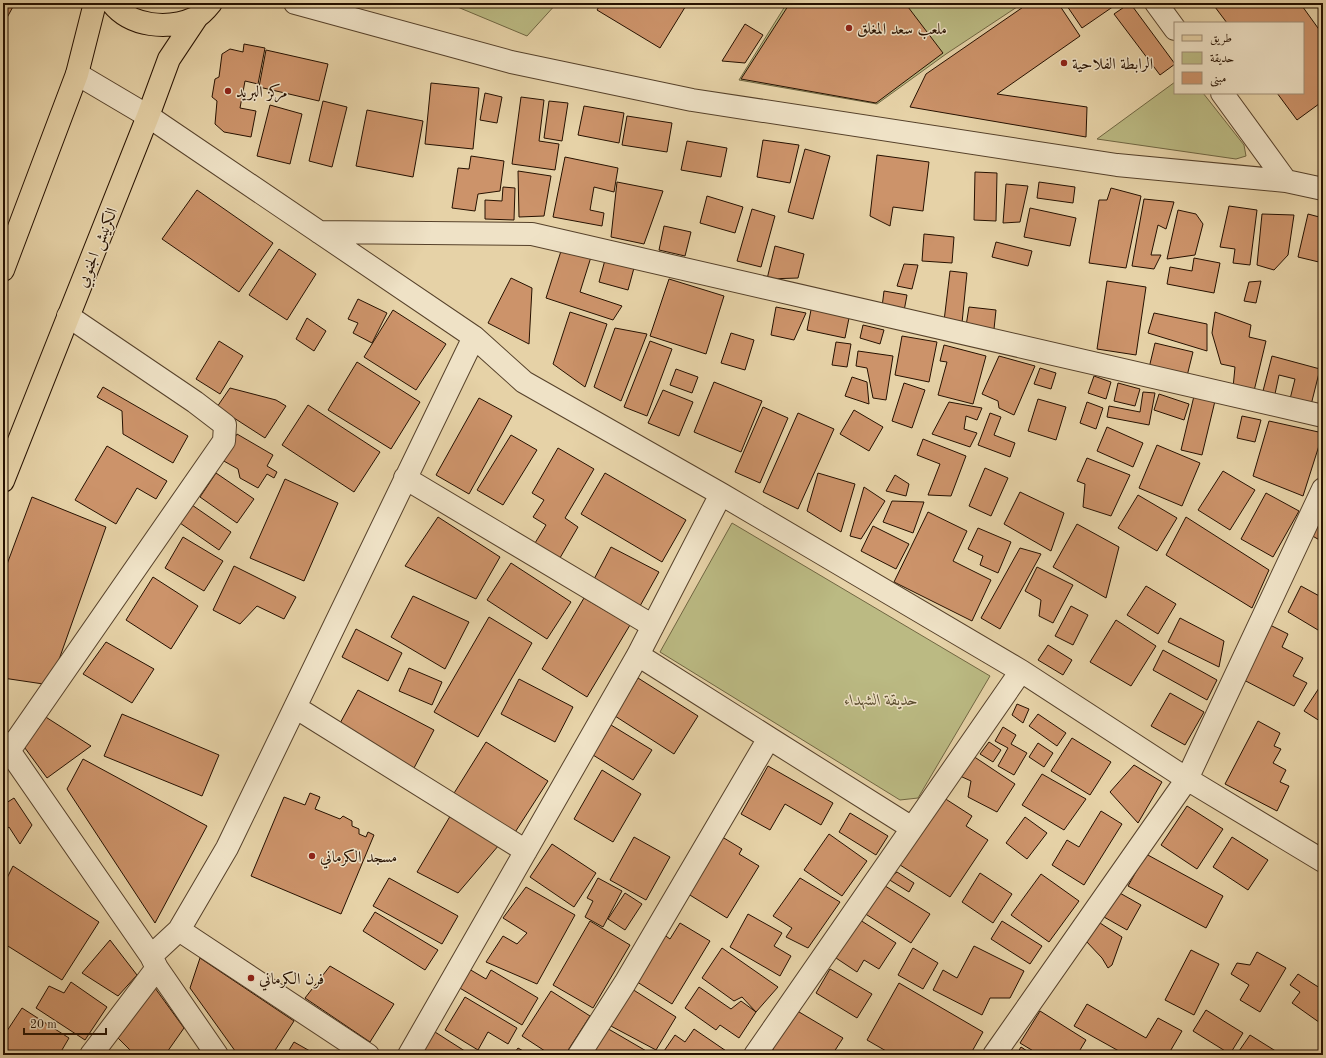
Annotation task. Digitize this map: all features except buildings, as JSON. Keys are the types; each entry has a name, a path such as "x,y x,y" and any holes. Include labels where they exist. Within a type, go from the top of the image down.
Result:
{"main road":[{"path":"3,270 10,233 77,74 95,3"},
{"path":"112,3 117,9 142,23 170,26 204,10"},
{"name":"الكرنيش الجنوبي","path":"3,481 148,116 168,59 204,10"}],"street":[{"path":"295,3 512,62 692,100 1117,165 1286,182 1323,189"},
{"path":"1156,3 1174,28"},
{"path":"77,74 148,116 474,337 524,382 721,494 1021,671 1188,778 1323,861"},
{"path":"1223,94 1286,182"},
{"path":"320,232 532,234 1323,416"},
{"path":"68,316 195,402 225,425 224,440 6,747 216,1055"},
{"path":"91,1055 154,962 180,930 227,848 474,337"},
{"path":"406,478 653,626"},
{"path":"994,1055 1188,778 1323,489"},
{"path":"409,1055 638,654 721,494"},
{"path":"638,654 912,828"},
{"path":"755,1055 1021,671"},
{"path":"295,707 526,851"},
{"path":"579,1055 625,983 769,738"},
{"path":"180,930 368,1055"}],"green space":[{"path":"448,3 557,3 527,36"},
{"name":"ملعب سعد المغلق","path":"787,3 1023,3 946,54 877,104 739,80"},
{"path":"1174,83 1174,94 1204,94 1244,145 1246,156 1236,159 1097,139"},
{"name":"حديقة الشهداء","path":"732,523 990,676 918,798 900,800 660,652"}],"place":[{"name":"ملعب سعد المغلق","path":"849,28"},
{"name":"الرابطة الفلاحية","path":"1064,63"},
{"name":"مركز البريد","path":"228,91"},
{"name":"مسجد الكرماني","path":"312,856"},
{"name":"فرن الكرماني","path":"251,978"}]}
